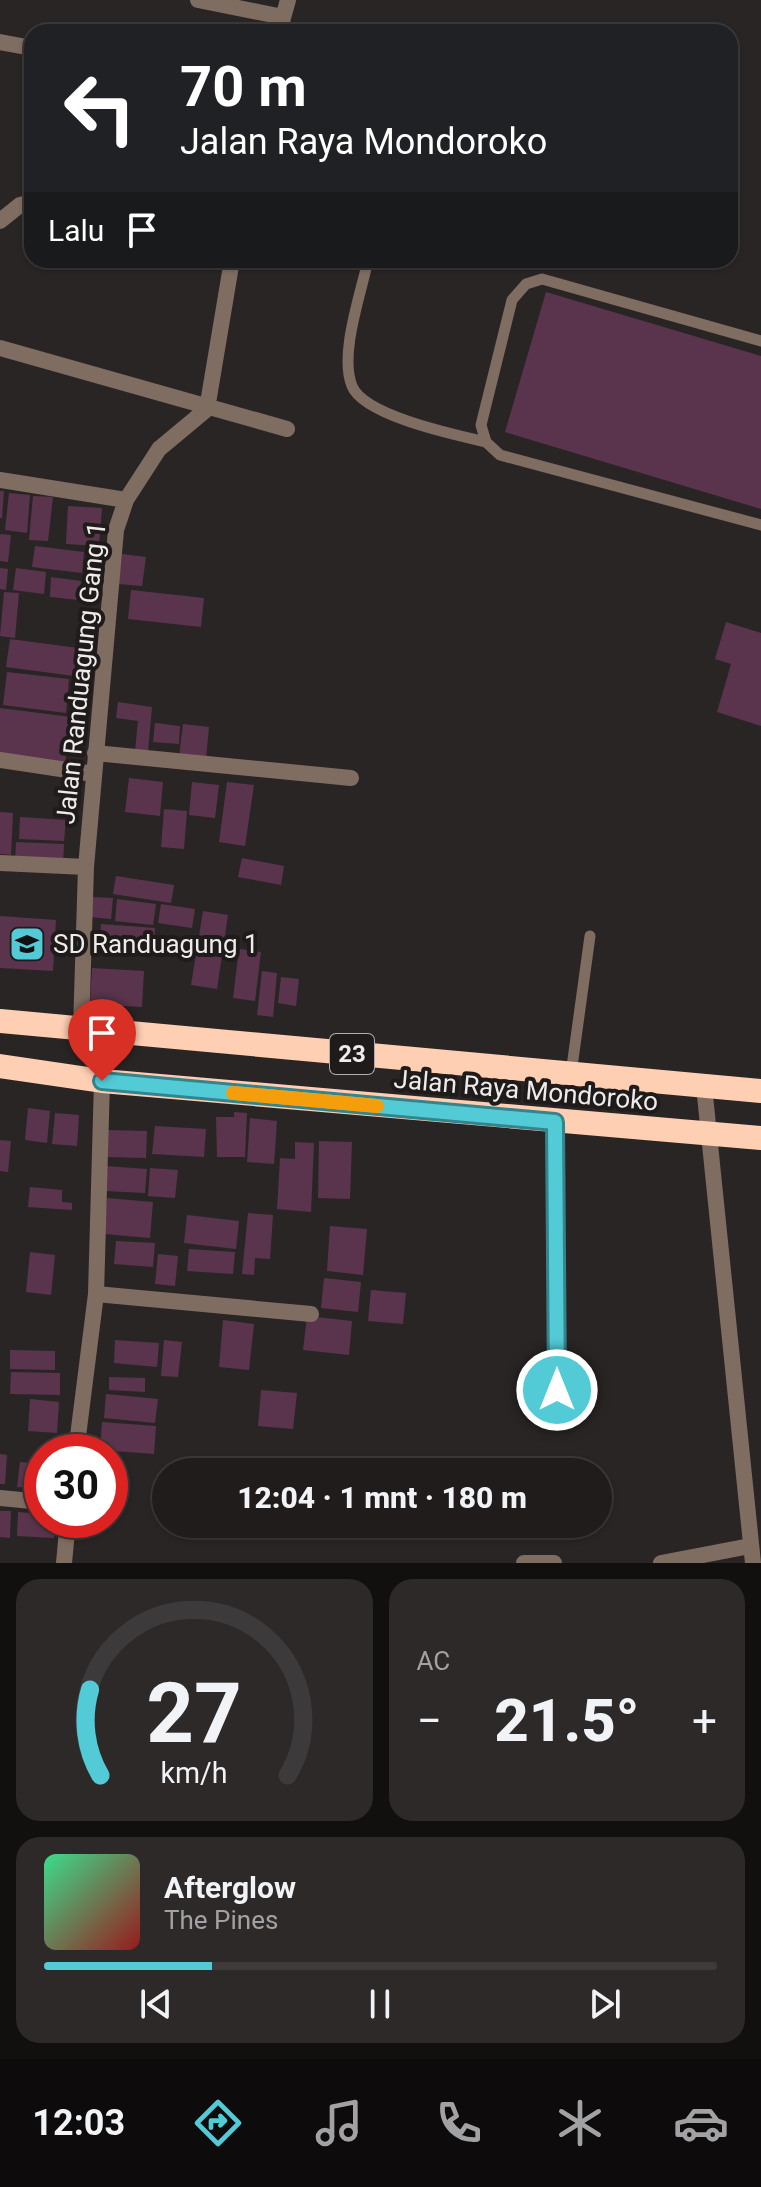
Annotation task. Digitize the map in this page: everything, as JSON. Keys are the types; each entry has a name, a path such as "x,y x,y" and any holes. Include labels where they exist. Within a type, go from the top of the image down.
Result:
{"highway":[{"name":"Jalan Raya Mondoroko","path":"0,1021 761,1091"},
{"name":"Jalan Raya Mondoroko","path":"0,1066 102,1081 761,1138"}],"street":[{"path":"198,0 278,24"},
{"path":"281,24 288,0"},
{"path":"0,42 24,46"},
{"path":"0,221 24,204"},
{"path":"207,409 231,268"},
{"path":"0,348 207,409 287,429"},
{"name":"Jalan Randuagung Gang 1","path":"81,1029 86,867 116,530 126,500 159,449 207,409"},
{"path":"0,480 126,500"},
{"path":"95,753 351,778"},
{"path":"0,760 94,774"},
{"path":"0,863 86,867"},
{"path":"78,1434 96,1294 102,1081"},
{"path":"661,1563 752,1555 704,1086"},
{"path":"555,1122 557,1390"},
{"path":"96,1294 311,1314"},
{"path":"0,1498 24,1500"},
{"path":"64,1563 66,1538"},
{"path":"524,1563 554,1563"}],"lane":[{"path":"366,268 349,347 352,386 360,398 404,419 486,442 500,455 761,525"},
{"path":"486,442 481,425 512,300 526,284 542,279 761,341"},
{"path":"571,1074 590,936"}],"building":[{"path":"546,292 761,356 761,509 505,432"},
{"path":"0,491 4,491 2,518 0,518"},
{"path":"9,493 30,495 27,533 5,530"},
{"path":"33,496 53,497 48,541 29,540"},
{"path":"68,506 102,508 99,546 66,544"},
{"path":"0,534 11,535 8,562 0,561"},
{"path":"35,546 84,552 82,573 32,567"},
{"path":"122,554 146,557 142,586 118,584"},
{"path":"0,568 8,569 6,590 0,589"},
{"path":"16,568 46,572 44,594 13,590"},
{"path":"51,577 81,581 79,600 50,597"},
{"path":"131,590 204,598 201,627 128,619"},
{"path":"4,592 19,593 15,638 0,636"},
{"path":"726,622 761,633 761,726 717,712 731,664 715,659"},
{"path":"10,639 78,648 74,676 6,667"},
{"path":"7,672 69,679 66,713 3,705"},
{"path":"118,702 152,707 148,752 135,751 138,721 116,718"},
{"path":"0,708 71,717 65,763 0,754"},
{"path":"155,723 180,726 179,744 153,742"},
{"path":"183,724 209,727 206,759 179,757"},
{"path":"129,778 163,782 160,816 125,812"},
{"path":"192,782 219,785 215,818 189,815"},
{"path":"227,782 254,785 245,846 219,842"},
{"path":"164,809 187,811 184,849 161,847"},
{"path":"0,812 13,813 11,855 0,854"},
{"path":"20,817 66,820 64,841 19,839"},
{"path":"16,842 64,844 63,864 15,862"},
{"path":"242,858 284,866 281,885 238,877"},
{"path":"116,876 174,885 171,903 113,894"},
{"path":"92,897 113,898 111,919 90,917"},
{"path":"117,899 156,904 153,925 115,921"},
{"path":"161,904 195,909 192,928 158,923"},
{"path":"203,911 228,915 217,989 191,985"},
{"name":"SD Randuagung 1","path":"0,916 56,920 53,971 0,968"},
{"path":"101,924 155,928 154,949 100,945"},
{"path":"239,949 261,952 255,1001 233,998"},
{"path":"92,968 144,971 142,1007 90,1004"},
{"path":"262,971 277,973 273,1017 257,1015"},
{"path":"281,977 299,979 296,1006 278,1003"},
{"path":"28,1108 50,1111 47,1143 25,1140"},
{"path":"234,1112 247,1113 245,1157 217,1157 216,1117 234,1117"},
{"path":"55,1113 79,1115 77,1146 52,1144"},
{"path":"250,1118 277,1121 274,1164 247,1162"},
{"path":"155,1126 206,1129 204,1157 152,1154"},
{"path":"106,1130 147,1131 146,1158 105,1157"},
{"path":"0,1140 11,1141 8,1172 0,1171"},
{"path":"319,1141 352,1142 350,1199 318,1198"},
{"path":"295,1142 314,1143 311,1212 277,1209 280,1158 295,1159"},
{"path":"106,1166 147,1169 145,1193 105,1191"},
{"path":"150,1168 178,1170 175,1198 148,1196"},
{"path":"30,1187 62,1190 62,1202 72,1203 72,1210 28,1207"},
{"path":"107,1198 153,1202 150,1238 104,1234"},
{"path":"248,1213 273,1215 270,1259 255,1258 254,1275 242,1274"},
{"path":"187,1215 239,1221 236,1249 184,1243"},
{"path":"330,1226 367,1229 363,1275 327,1271"},
{"path":"116,1241 155,1243 153,1267 114,1264"},
{"path":"189,1249 235,1252 233,1274 187,1271"},
{"path":"30,1252 55,1255 51,1295 26,1292"},
{"path":"158,1254 178,1256 175,1286 155,1284"},
{"path":"324,1278 361,1282 358,1312 321,1308"},
{"path":"371,1290 406,1293 403,1324 368,1321"},
{"path":"307,1316 352,1321 349,1355 303,1350"},
{"path":"223,1320 254,1324 249,1370 219,1367"},
{"path":"115,1340 159,1343 157,1367 114,1363"},
{"path":"164,1340 182,1342 178,1377 161,1376"},
{"path":"10,1350 55,1351 55,1370 10,1369"},
{"path":"11,1372 60,1373 60,1395 10,1394"},
{"path":"109,1377 145,1378 145,1392 109,1390"},
{"path":"261,1390 297,1393 293,1429 258,1426"},
{"path":"106,1394 158,1399 155,1423 104,1418"},
{"path":"30,1399 59,1402 57,1433 28,1431"},
{"path":"102,1422 156,1426 154,1454 128,1452 128,1434 101,1434"},
{"path":"0,1454 7,1455 5,1484 0,1484"},
{"path":"20,1462 24,1462 24,1488 17,1487"},
{"path":"0,1511 11,1511 10,1538 0,1537"},
{"path":"18,1512 24,1512 24,1536 17,1536"}],"slow traffic":[{"path":"233,1093 377,1106"}],"place":[{"name":"SD Randuagung 1","path":"27,944"}],"route":[{"path":"102,1081 555,1122 557,1390"}]}
